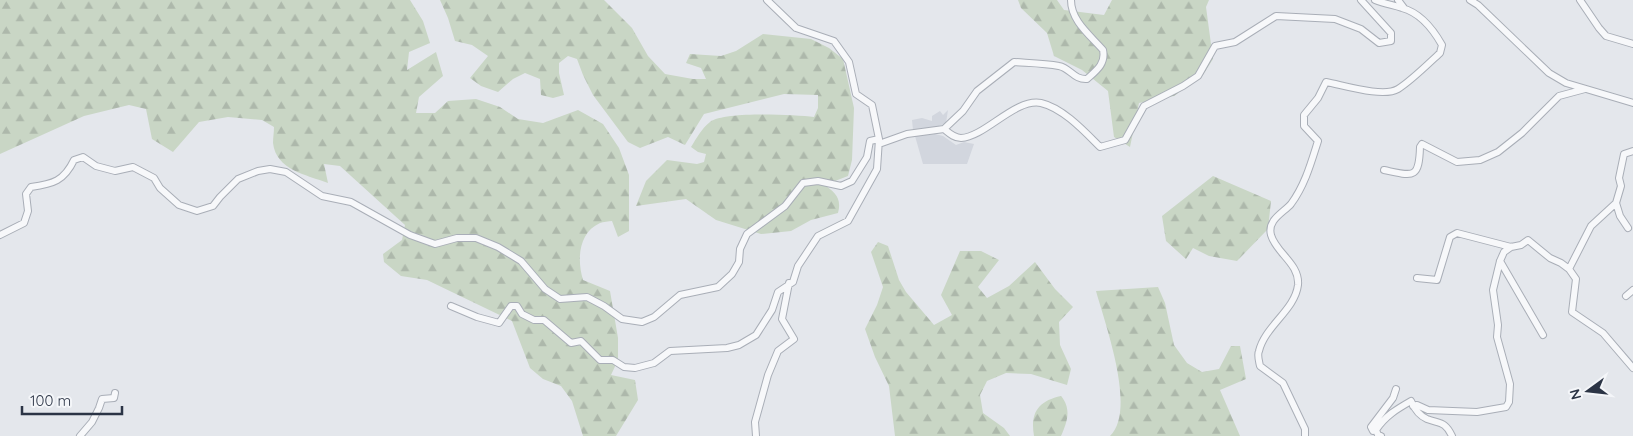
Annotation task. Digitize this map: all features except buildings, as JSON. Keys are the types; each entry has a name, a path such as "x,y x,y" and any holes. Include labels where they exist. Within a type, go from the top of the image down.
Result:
{"street":[{"path":"451,306 477,317 499,323 511,306 517,306 522,314 534,320 544,320 571,343 581,341 600,360 613,360 624,367 635,368 654,363 670,351 728,348 739,345 756,335 772,310 778,292 793,282 798,266 818,236 848,221 877,169 879,139 872,106 856,94 849,62 834,41 796,28 767,0"},
{"path":"0,235 24,223 28,211 26,194 31,187 43,185 68,173 74,160 83,156 96,166 115,171 133,167 154,178 160,188 180,205 197,211 213,206 238,179 258,171 270,169 288,173 322,196 351,202 410,235 435,244 457,238 476,238 498,247 521,261 545,290 560,299 587,297 622,319 642,322 654,317 680,295 718,287 732,274 739,262 740,249 747,234 785,206 803,182 818,181 841,186 852,180 867,157 870,141 944,129 963,111 977,91 1014,62 1058,66 1066,68 1081,80 1087,79 1102,63 1103,50 1076,19 1071,6 1071,0"},
{"path":"944,129 952,136 961,138 977,132 1014,110 1035,103 1044,104 1074,121 1100,147 1125,140 1144,106 1198,76 1215,46 1235,42 1276,16 1336,19 1361,30 1379,43 1391,41 1391,33 1361,0"},
{"path":"1305,436 1305,429 1282,383 1260,366 1258,351 1268,333 1293,298 1298,284 1294,268 1271,234 1273,221 1290,205 1303,185 1318,141 1304,126 1304,115 1318,98 1326,82 1373,91 1397,90 1440,53 1442,45 1425,20 1404,8 1386,5 1376,0"},
{"path":"1398,0 1404,8"},
{"path":"1470,0 1478,5 1549,73 1566,83 1633,103"},
{"path":"1580,0 1606,36 1633,44"},
{"path":"1384,170 1408,175 1415,172 1419,166 1420,146 1422,144 1457,162 1480,160 1498,152 1522,133 1559,96 1585,89"},
{"path":"1569,269 1591,226 1616,203 1621,186 1619,178 1624,154 1633,151"},
{"path":"1616,203 1620,216 1628,228"},
{"path":"1417,278 1437,280 1450,237 1456,233 1511,247"},
{"path":"1413,406 1417,405 1428,410 1477,412 1506,407 1509,402 1510,384 1497,336 1498,325 1493,290 1504,252 1528,240 1550,258 1569,269 1576,279 1572,312 1603,332 1633,368"},
{"path":"1500,261 1542,335"},
{"path":"756,436 754,422 768,375 778,351 794,339 782,319 789,283"},
{"path":"1626,296 1633,290"},
{"path":"1381,436 1378,435 1376,430 1373,431 1371,427 1390,403 1396,390"},
{"path":"80,436 92,422 100,408 102,399 114,398 115,392"},
{"path":"1376,430 1385,418 1411,401 1421,415 1445,425 1452,436"}],"shaded area":[{"path":"948,110 946,123 934,128 913,130 912,120 922,118 932,121 932,116 940,111 943,115"},
{"path":"935,134 943,136 956,145 964,142 974,144 967,164 923,164 915,136"}],"green space":[{"path":"0,0 410,0 423,21 430,43 409,52 407,70 436,52 443,76 419,97 416,113 435,113 448,101 476,99 500,107 518,119 543,123 578,110 603,124 619,148 629,175 629,231 618,237 612,221 600,223 587,233 583,240 580,264 583,280 610,291 618,338 618,360 611,375 635,380 638,400 616,436 583,436 572,401 561,386 543,379 530,368 512,321 427,280 401,276 384,262 383,254 402,240 405,225 340,166 324,164 328,183 302,174 286,165 275,152 273,143 274,127 262,120 228,117 199,122 173,152 152,139 146,109 129,105 84,116 0,154"},
{"path":"440,0 604,0 632,28 648,56 665,74 693,79 706,79 701,68 686,63 690,54 721,56 736,51 763,34 811,39 829,48 843,59 854,108 852,160 848,176 835,181 823,179 823,184 838,199 838,213 811,220 791,231 761,234 716,220 686,199 636,206 646,181 667,160 697,164 704,162 706,154 698,152 691,147 702,130 710,122 730,116 744,115 814,117 818,108 818,95 784,94 704,114 685,145 668,137 640,148 628,142 593,95 577,59 568,56 559,63 559,73 564,95 553,98 541,95 540,79 525,73 513,79 498,92 481,86 470,78 488,56 472,45 455,41"},
{"path":"1018,0 1057,0 1064,10 1104,15 1112,0 1209,0 1206,7 1213,59 1203,75 1174,96 1139,103 1130,147 1114,137 1108,91 1082,70 1054,56 1047,33 1021,8"},
{"path":"1213,176 1271,201 1268,229 1237,261 1209,256 1193,248 1186,259 1166,241 1162,216"},
{"path":"878,242 888,246 899,280 906,292 934,325 952,315 941,295 960,251 981,251 999,260 978,287 987,298 1009,286 1035,262 1055,289 1073,307 1059,322 1060,345 1071,369 1067,385 1031,374 1006,373 987,381 980,395 983,413 1004,428 1010,436 895,436 889,386 875,357 865,329 877,305 883,287 871,252"},
{"path":"1158,287 1165,303 1174,345 1187,363 1202,372 1219,369 1231,346 1240,346 1246,379 1220,390 1240,436 1110,436 1118,424 1120,387 1112,345 1096,291"},
{"path":"1061,396 1066,406 1067,421 1061,436 1034,436 1033,421 1037,409 1047,401"}]}
